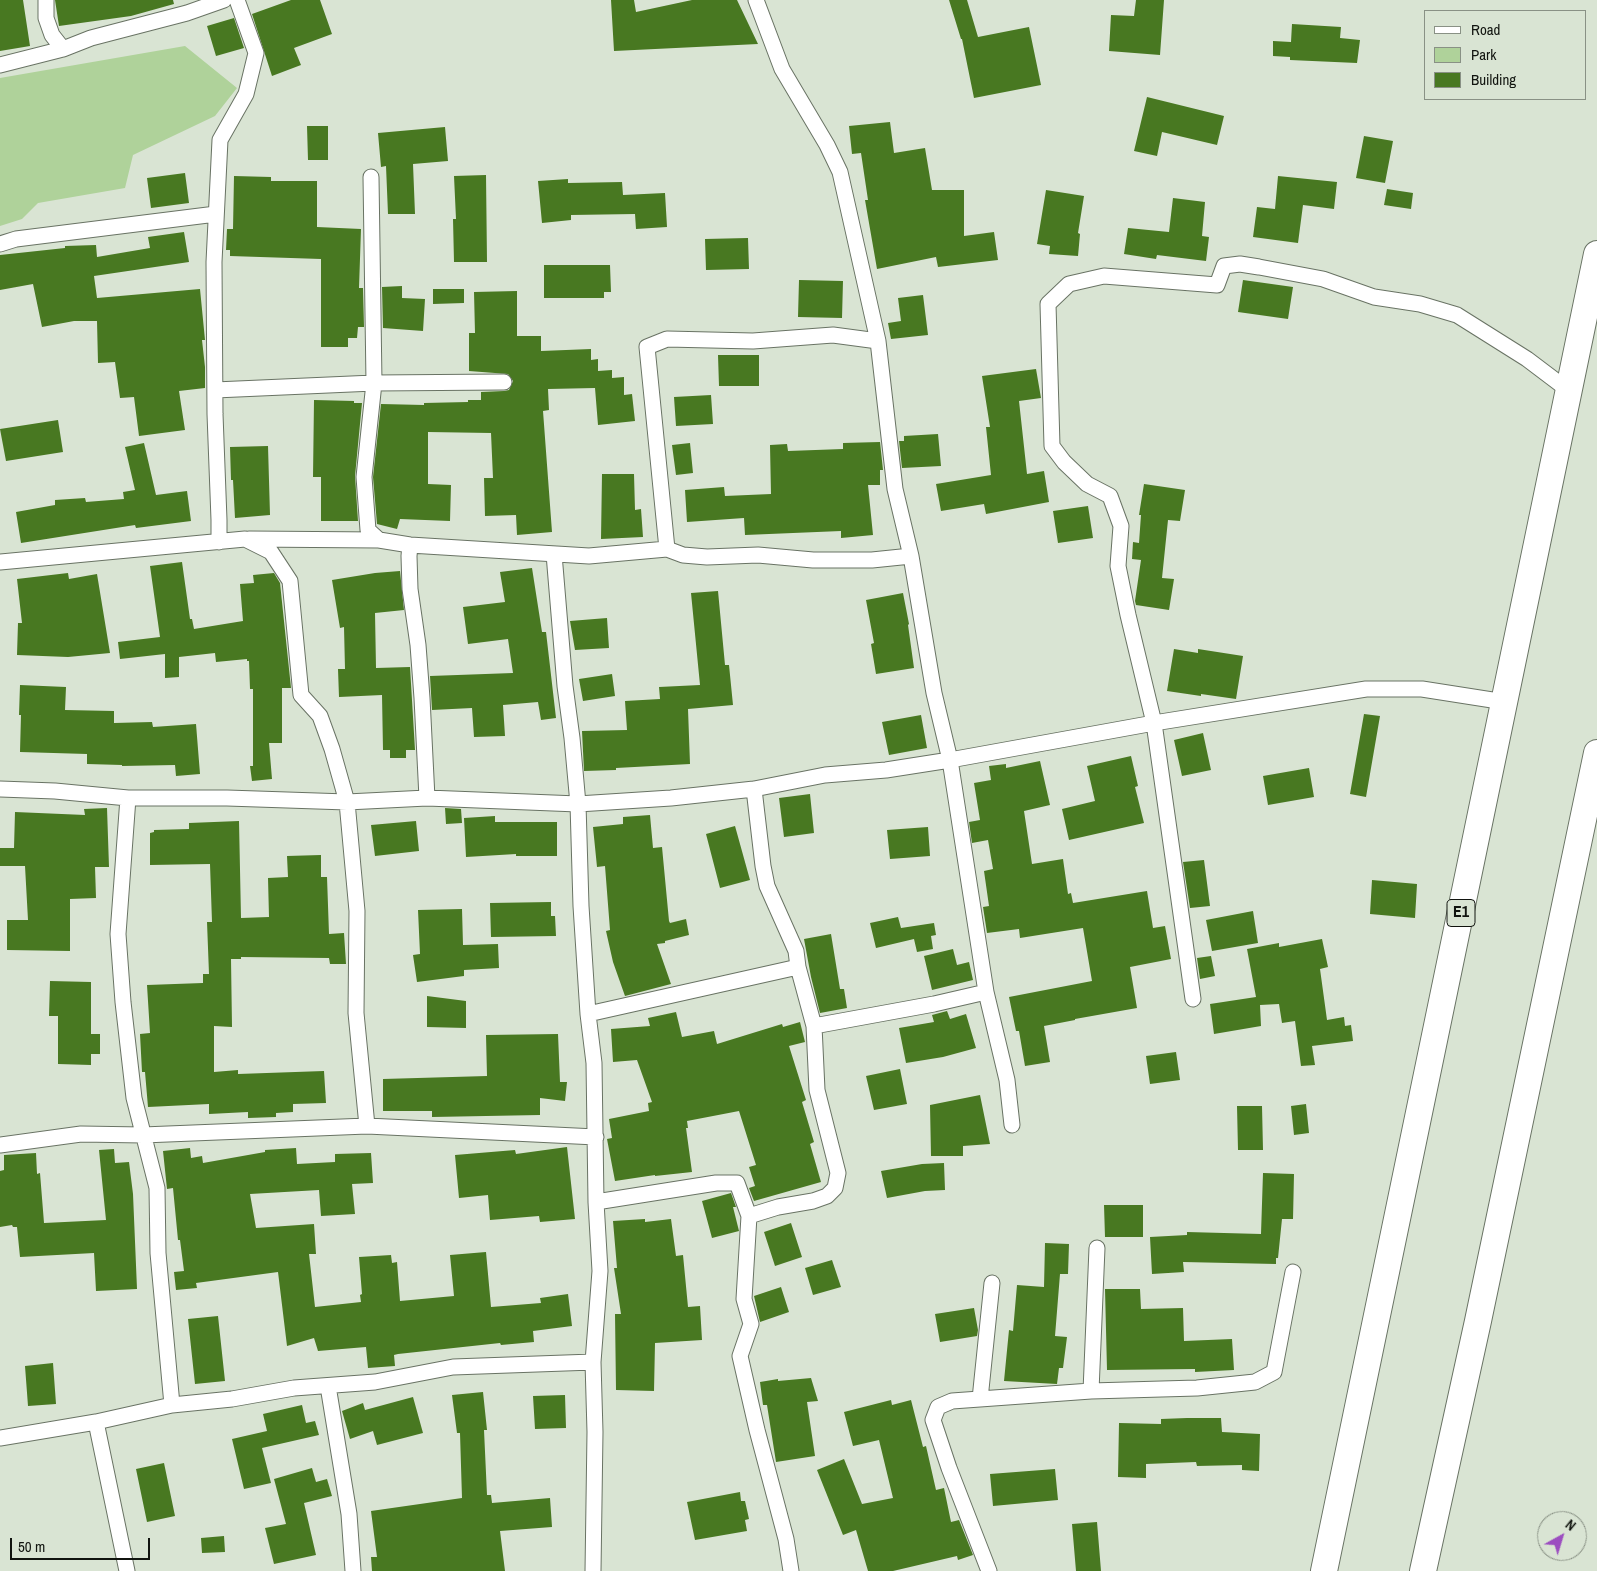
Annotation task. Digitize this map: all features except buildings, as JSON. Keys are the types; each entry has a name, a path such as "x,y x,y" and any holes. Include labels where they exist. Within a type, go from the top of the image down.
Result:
{"highway":[{"name":"E1","path":"1324,1571 1597,254"},
{"path":"1422,1571 1480,1312 1597,753"}],"street":[{"path":"46,0 46,18 52,35 63,48"},
{"path":"0,65 63,48 91,38 187,13 224,0"},
{"path":"219,542 214,262 220,140 246,94 256,53 237,0"},
{"path":"756,0 782,69 827,145 840,172 878,341 895,489 911,556 934,693 950,760 986,992 1008,1080 1012,1125"},
{"path":"371,177 374,384 364,476 368,530 379,540"},
{"path":"0,244 16,239 216,214"},
{"path":"1193,999 1154,723 1118,566 1121,526 1110,496 1087,484 1064,462 1052,446 1048,304 1069,284 1104,276 1217,285 1224,266 1240,264 1323,279 1374,296 1420,304 1456,315 1526,359 1568,390"},
{"path":"668,549 647,347 666,339 753,341 833,335 878,341"},
{"path":"215,390 374,384 504,382"},
{"path":"0,562 245,539 379,540 410,544 554,554 612,555 668,549 683,556 707,557 758,555 813,560 872,560 911,556"},
{"path":"245,539 271,552 290,581 301,695 320,716 332,749 347,802 357,911 356,1013 366,1126"},
{"path":"410,544 410,589 422,698 427,798"},
{"path":"554,554 565,686 578,804 581,906 588,1014 594,1063 596,1202 600,1271 593,1362 595,1432 593,1571"},
{"path":"0,789 55,791 128,798 227,798 347,802 427,798 578,804 671,798 754,789 825,776 886,770 1154,723 1366,689 1422,689 1505,702"},
{"path":"749,1216 778,1207 813,1201 827,1196 835,1188 838,1172 817,1090 814,1026 798,966 796,951 767,886 754,789"},
{"path":"128,798 118,934 123,1002 134,1098 157,1188 158,1253 172,1405"},
{"path":"588,1014 798,966"},
{"path":"814,1026 934,1004 986,992"},
{"path":"0,1145 81,1134 144,1135 366,1126 596,1137"},
{"path":"596,1202 716,1183 737,1183 749,1216 744,1298 751,1324 740,1356 756,1430 786,1539 791,1571"},
{"path":"1091,1391 1097,1248"},
{"path":"989,1571 949,1468 933,1420 938,1407 952,1402 980,1399 1091,1391 1197,1388 1254,1382 1274,1372 1293,1272"},
{"path":"980,1399 992,1282"},
{"path":"0,1438 96,1422 172,1405 232,1399 294,1388 375,1382 453,1367 593,1362"},
{"path":"328,1386 349,1514 353,1571"},
{"path":"96,1422 127,1571"}],"green space":[{"path":"185,46 237,88 215,116 133,155 125,188 38,203 22,219 0,226 0,78"}]}
